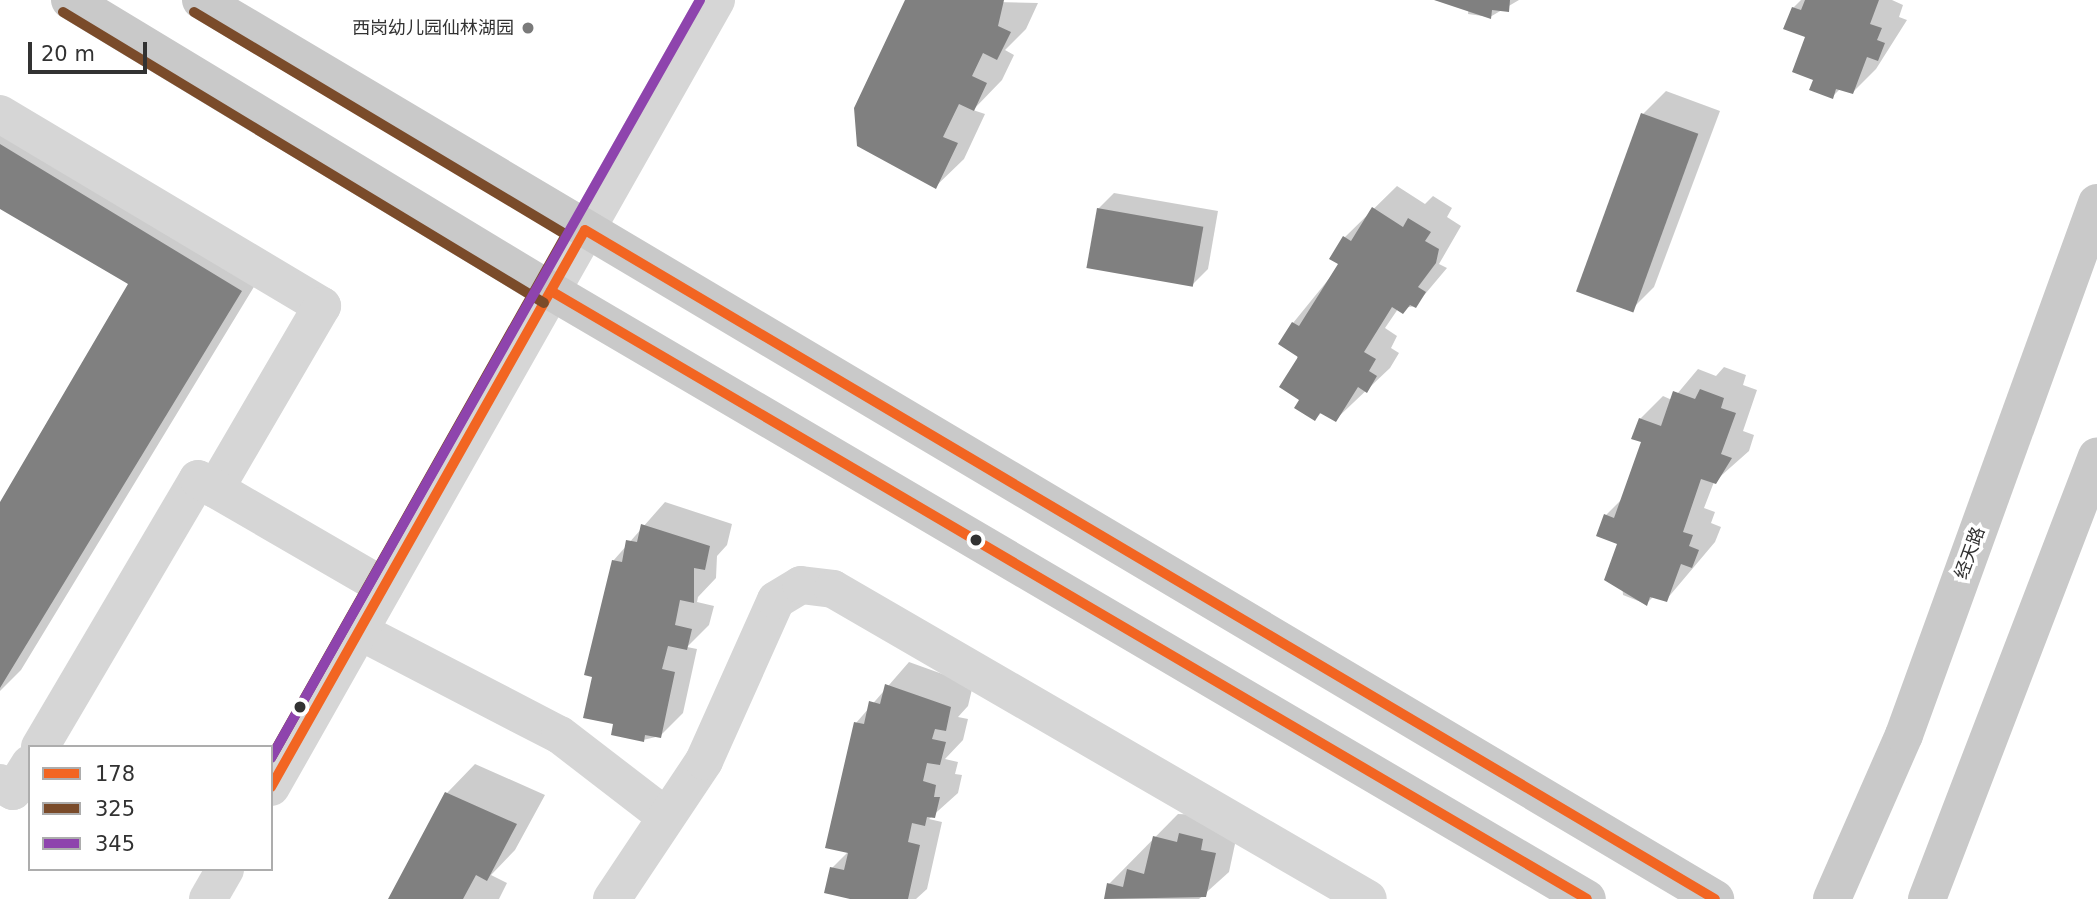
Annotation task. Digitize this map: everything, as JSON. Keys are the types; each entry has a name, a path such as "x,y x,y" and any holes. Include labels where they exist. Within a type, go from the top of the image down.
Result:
{"main road":[{"path":"70,0 551,291 1587,899"},
{"path":"201,0 1715,899"},
{"name":"经天路","path":"1832,899 1903,736 2097,203"},
{"path":"1927,899 2097,456"}],"street":[{"path":"273,783 716,0"},
{"path":"0,114 321,306 215,489"},
{"path":"41,745 198,479 384,587"},
{"path":"612,899 639,867 665,816 730,713 776,600 801,584 833,589 1368,899"},
{"path":"359,631 560,734 665,816"},
{"path":"0,783 13,791 28,767"},
{"path":"208,899 224,871"}],"building":[{"path":"905,0 1004,0 998,26 1011,32 997,60 983,53 972,76 987,83 974,111 959,104 943,137 958,143 936,189 857,146 854,108"},
{"path":"1434,0 1510,0 1509,12 1492,10 1491,19"},
{"path":"1805,0 1879,0 1870,24 1882,28 1877,40 1885,43 1878,61 1867,57 1853,94 1836,89 1833,99 1809,90 1813,80 1792,72 1805,37 1783,29 1792,7 1801,10"},
{"path":"1641,113 1698,134 1633,312 1576,292"},
{"path":"0,144 242,291 0,688 0,502 128,284 0,209"},
{"path":"1372,207 1403,227 1408,218 1431,232 1425,241 1439,249 1436,263 1418,287 1426,292 1416,308 1410,305 1403,314 1392,307 1364,352 1376,359 1369,371 1377,376 1367,393 1358,387 1336,422 1320,413 1315,421 1294,408 1299,400 1279,387 1298,357 1278,344 1292,322 1299,326 1338,264 1329,259 1343,236 1351,241"},
{"path":"1097,208 1203,227 1193,287 1086,268"},
{"path":"1700,389 1724,398 1721,408 1736,413 1721,454 1732,458 1716,484 1701,479 1683,532 1693,535 1689,546 1699,550 1692,568 1681,564 1667,602 1650,597 1647,606 1604,580 1617,544 1596,536 1604,514 1614,518 1641,442 1631,439 1639,418 1661,426 1673,391 1695,399"},
{"path":"641,524 710,546 705,570 694,568 694,603 680,600 675,625 692,629 687,650 668,646 662,669 675,672 661,738 645,735 644,742 611,735 613,724 583,718 592,677 584,675 612,560 622,562 626,540 637,542"},
{"path":"885,684 951,707 946,731 935,729 932,739 946,742 940,765 927,763 923,781 936,785 934,797 940,797 935,818 927,817 925,826 912,823 908,842 920,845 908,899 850,899 824,893 830,867 844,870 848,853 825,848 854,722 864,724 869,701 880,704"},
{"path":"445,792 517,824 487,881 476,875 463,899 388,899"},
{"path":"1179,833 1203,839 1201,850 1216,853 1206,897 1104,899 1107,883 1123,887 1127,869 1144,874 1153,836 1177,842"}],"transit line":[{"name":"345","path":"273,754 700,0"},
{"name":"325","path":"63,12 544,303"},
{"name":"325","path":"194,12 566,235 273,754"},
{"name":"178","path":"273,783 585,230 1715,899"},
{"name":"178","path":"551,291 1587,899"}],"place":[{"name":"西岗幼儿园仙林湖园","path":"528,28"}]}
